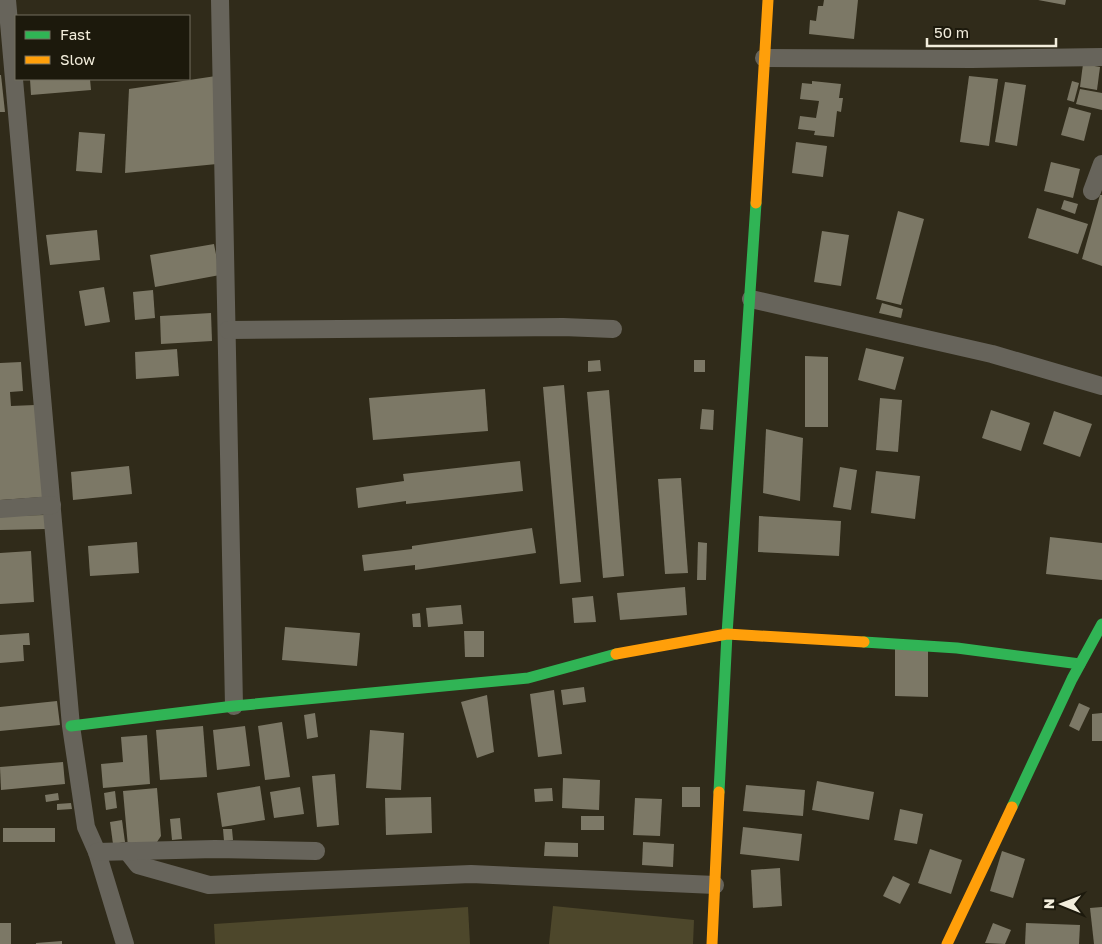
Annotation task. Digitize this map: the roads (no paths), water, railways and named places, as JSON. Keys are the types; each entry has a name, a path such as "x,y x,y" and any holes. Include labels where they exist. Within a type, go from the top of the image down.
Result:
{"street":[{"path":"7,0 5,26 52,505 71,726 86,826 97,852 125,944"},
{"path":"220,0 234,706"},
{"path":"716,944 712,944 727,634 751,299 768,0"},
{"path":"764,58 972,59 1102,57"},
{"path":"1092,191 1102,164"},
{"path":"751,299 992,354 1102,386"},
{"path":"228,330 553,328 613,330"},
{"path":"0,509 52,505"},
{"path":"946,944 1080,664 1102,624"},
{"path":"71,726 234,706 528,678 614,654 727,634 957,648 1080,664"},
{"path":"97,852 215,849 316,851"},
{"path":"127,852 138,865 209,885 471,874 715,884"}]}
